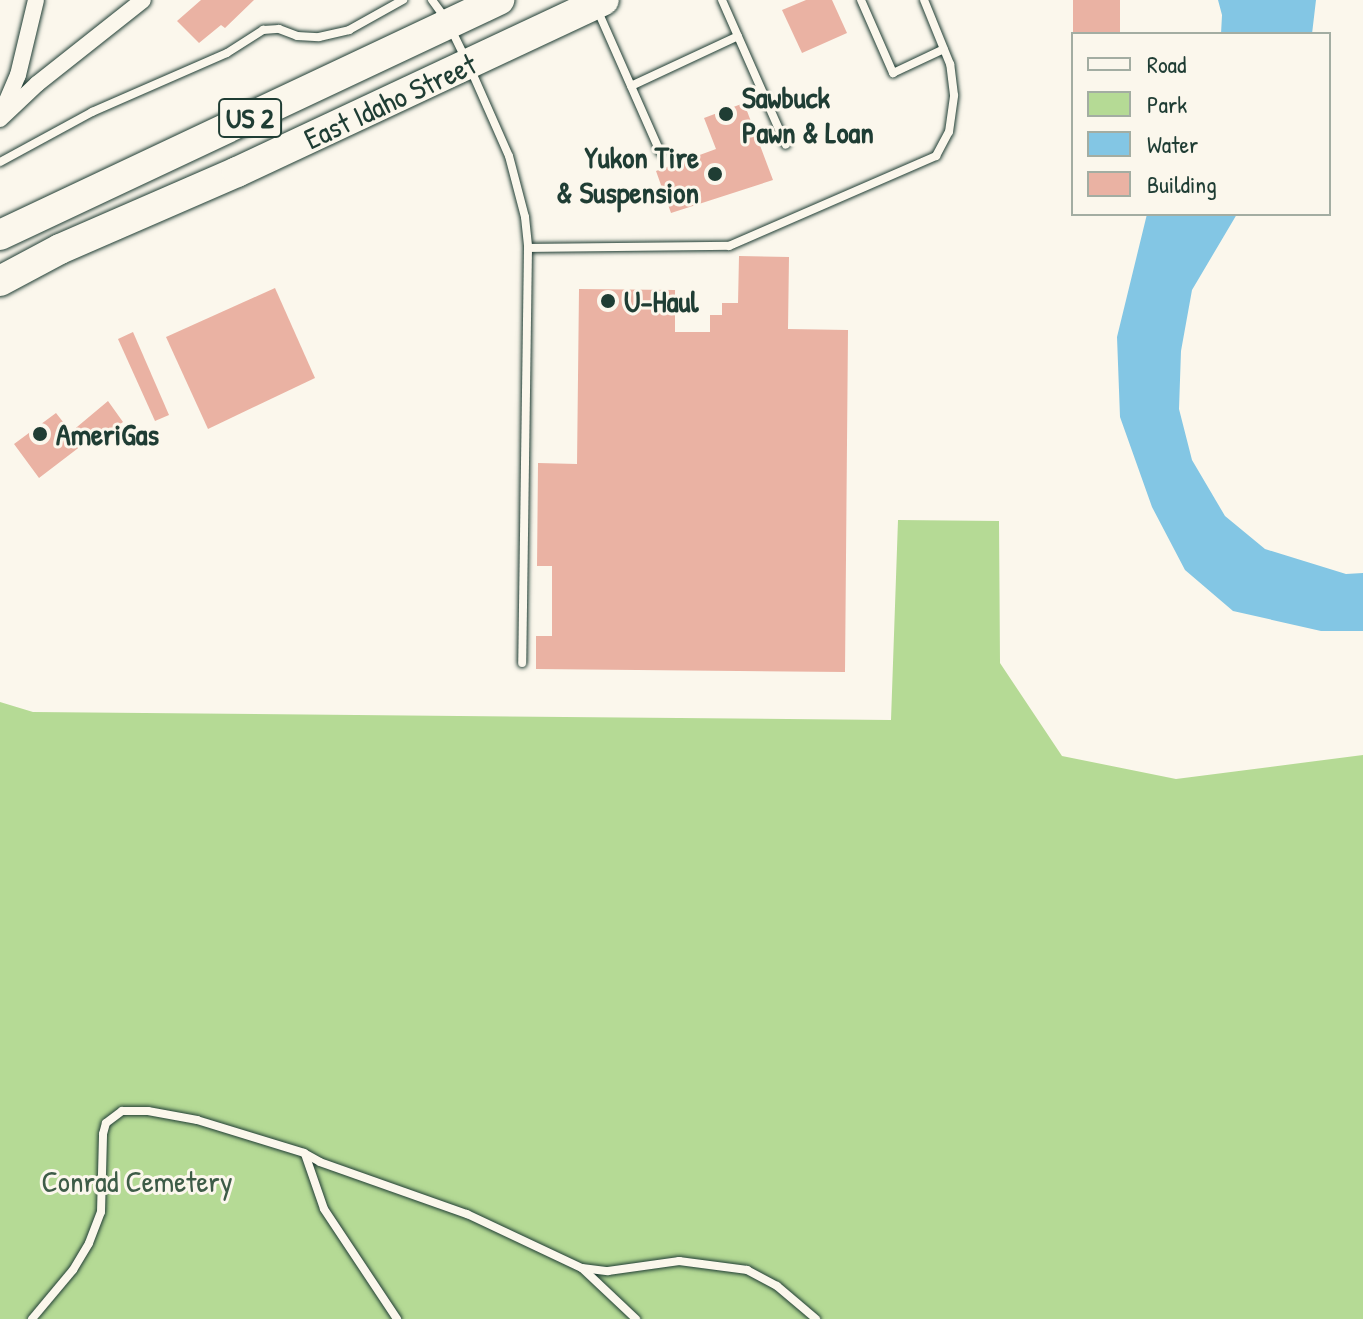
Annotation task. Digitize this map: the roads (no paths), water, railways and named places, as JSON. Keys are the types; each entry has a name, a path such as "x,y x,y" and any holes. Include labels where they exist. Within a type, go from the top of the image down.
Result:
{"highway":[{"name":"East Idaho Street","path":"0,235 441,12 499,0"},
{"path":"468,64 505,32 565,0"},
{"name":"East Idaho Street","path":"0,281 60,249 600,2"}],"street":[{"path":"0,117 18,75 36,0"},
{"path":"0,117 143,0"}],"lane":[{"path":"0,162 92,112 227,53 263,30 319,37 349,30 403,0"},
{"path":"722,0 786,145"},
{"path":"861,0 893,73 944,49"},
{"path":"528,248 729,246 936,156 949,132 954,95 944,49 924,0"},
{"path":"600,2 631,86 660,152"},
{"path":"441,12 509,156 522,194 528,248 522,663"},
{"path":"631,86 738,36"},
{"path":"32,1319 73,1270 95,1228 101,1212 103,1134 112,1116 122,1111 148,1111 197,1120 304,1153 320,1162 467,1214 582,1268 636,1319"},
{"path":"304,1153 324,1209 397,1319"},
{"path":"582,1268 608,1271 679,1261 747,1270 777,1286 816,1319"}],"water":[{"path":"1218,0 1316,0 1312,32 1221,32 1222,15"},
{"path":"1147,216 1236,216 1192,290 1181,351 1179,409 1192,460 1225,516 1265,549 1346,574 1363,573 1363,631 1321,631 1233,611 1185,570 1152,507 1120,417 1117,337"}],"place":[{"name":"Sawbuck Pawn & Loan","path":"726,114"},
{"name":"Yukon Tire & Suspension","path":"715,174"},
{"name":"U-Haul","path":"608,301"},
{"name":"AmeriGas","path":"40,434"}],"park label":[{"name":"Conrad Cemetery","path":"137,1181"}]}
